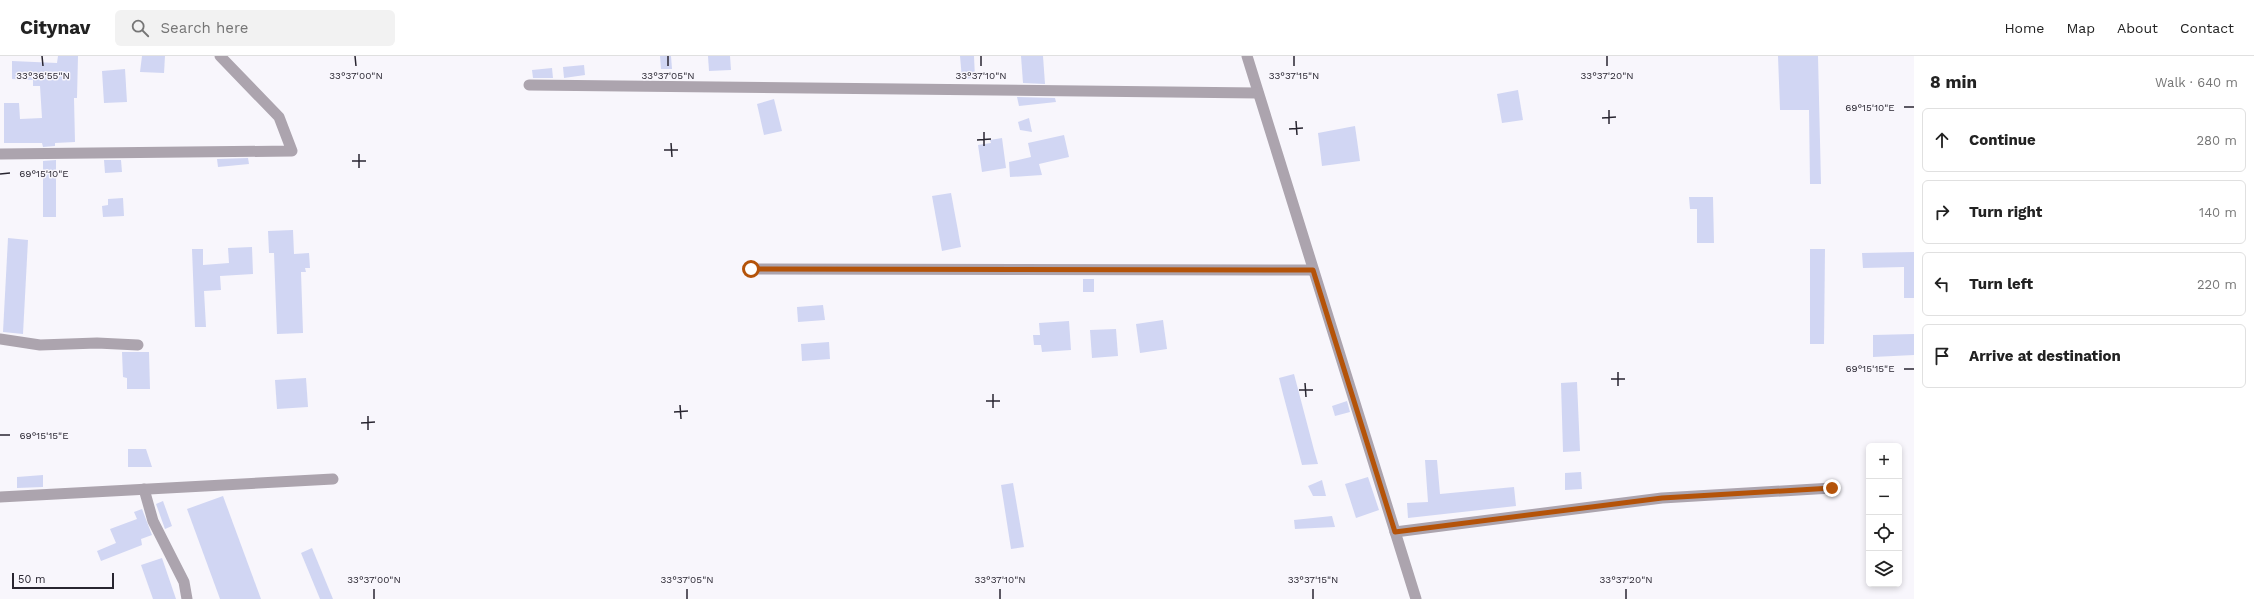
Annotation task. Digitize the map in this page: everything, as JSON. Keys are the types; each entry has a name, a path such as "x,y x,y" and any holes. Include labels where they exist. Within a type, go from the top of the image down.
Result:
{"street":[{"path":"0,154 292,151 278,117 220,56"},
{"path":"1247,56 1416,599"},
{"path":"529,85 1258,93"},
{"path":"751,269 1313,270"},
{"path":"0,339 40,345 97,343 138,346"},
{"path":"0,497 333,479"},
{"path":"1395,532 1662,498 1832,488"},
{"path":"144,489 153,521 184,582 187,599"}],"building":[{"path":"58,56 78,56 77,98 74,98 75,142 55,143 55,146 43,147 42,143 4,143 4,103 19,103 20,119 42,118 40,86 33,86 33,80 12,79 12,61 57,63"},
{"path":"142,56 165,56 164,73 140,72"},
{"path":"660,56 671,56 672,69 661,69"},
{"path":"708,56 730,56 731,70 709,71"},
{"path":"960,56 974,56 975,78 962,79"},
{"path":"1021,56 1043,56 1045,84 1023,83"},
{"path":"1778,56 1818,56 1821,184 1810,184 1809,110 1780,110"},
{"path":"584,65 585,75 564,78 563,67"},
{"path":"552,68 553,78 533,78 532,70"},
{"path":"125,69 127,102 104,103 102,71"},
{"path":"1518,90 1523,120 1502,123 1497,94"},
{"path":"1017,97 1055,98 1056,102 1019,106"},
{"path":"774,99 782,131 764,135 757,104"},
{"path":"1029,118 1032,132 1020,130 1018,122"},
{"path":"1355,126 1360,161 1322,166 1318,133"},
{"path":"1064,135 1069,157 1039,164 1042,175 1010,177 1009,162 1031,157 1028,143"},
{"path":"1002,138 1006,168 982,172 978,145 991,143 990,140"},
{"path":"248,158 249,164 218,167 217,159"},
{"path":"56,160 56,217 43,217 43,161"},
{"path":"104,160 121,160 122,172 105,173"},
{"path":"951,193 961,247 942,251 932,196"},
{"path":"1689,197 1713,197 1714,243 1697,243 1697,209 1690,209"},
{"path":"123,198 124,216 103,217 102,206 108,205 108,199"},
{"path":"293,230 294,254 309,253 310,268 305,268 306,272 301,272 303,333 277,334 274,253 269,253 268,231"},
{"path":"8,238 28,240 23,334 3,332"},
{"path":"252,247 253,274 220,276 221,290 204,291 206,327 195,327 192,249 203,249 203,265 229,263 228,248"},
{"path":"1810,249 1825,249 1824,344 1810,344"},
{"path":"1914,252 1914,298 1904,298 1904,267 1863,268 1862,253"},
{"path":"1083,279 1094,279 1094,292 1083,292"},
{"path":"823,305 825,320 798,322 797,307"},
{"path":"1163,320 1167,349 1140,353 1136,324"},
{"path":"1069,321 1071,350 1042,352 1041,345 1034,345 1033,335 1040,335 1039,323"},
{"path":"1116,329 1118,356 1092,358 1090,330"},
{"path":"1914,334 1914,355 1873,357 1873,335"},
{"path":"829,342 830,359 802,361 801,344"},
{"path":"122,352 149,352 150,389 127,389 127,378 123,377"},
{"path":"1294,374 1318,464 1302,465 1283,394 1279,378"},
{"path":"306,378 308,407 277,409 275,380"},
{"path":"1577,382 1580,451 1563,452 1561,383"},
{"path":"1347,401 1350,412 1335,416 1332,406"},
{"path":"128,449 146,449 152,467 128,467"},
{"path":"1425,460 1437,460 1440,494 1514,487 1516,506 1408,518 1407,503 1428,502"},
{"path":"1581,472 1582,489 1565,490 1565,473"},
{"path":"43,475 43,487 17,488 17,477"},
{"path":"1368,477 1379,510 1356,518 1345,484"},
{"path":"1322,480 1326,496 1313,496 1308,486"},
{"path":"1013,483 1024,547 1011,549 1001,485"},
{"path":"223,496 261,599 220,599 187,509"},
{"path":"163,501 172,526 165,529 156,504"},
{"path":"142,509 152,535 141,539 142,545 101,561 97,551 116,543 110,529 137,519 134,512"},
{"path":"1332,516 1335,527 1295,529 1294,520"},
{"path":"312,548 333,599 320,599 301,553"},
{"path":"162,558 176,599 153,599 141,565"}],"route":[{"path":"751,269 1313,270 1395,532 1662,498 1832,488"}]}
